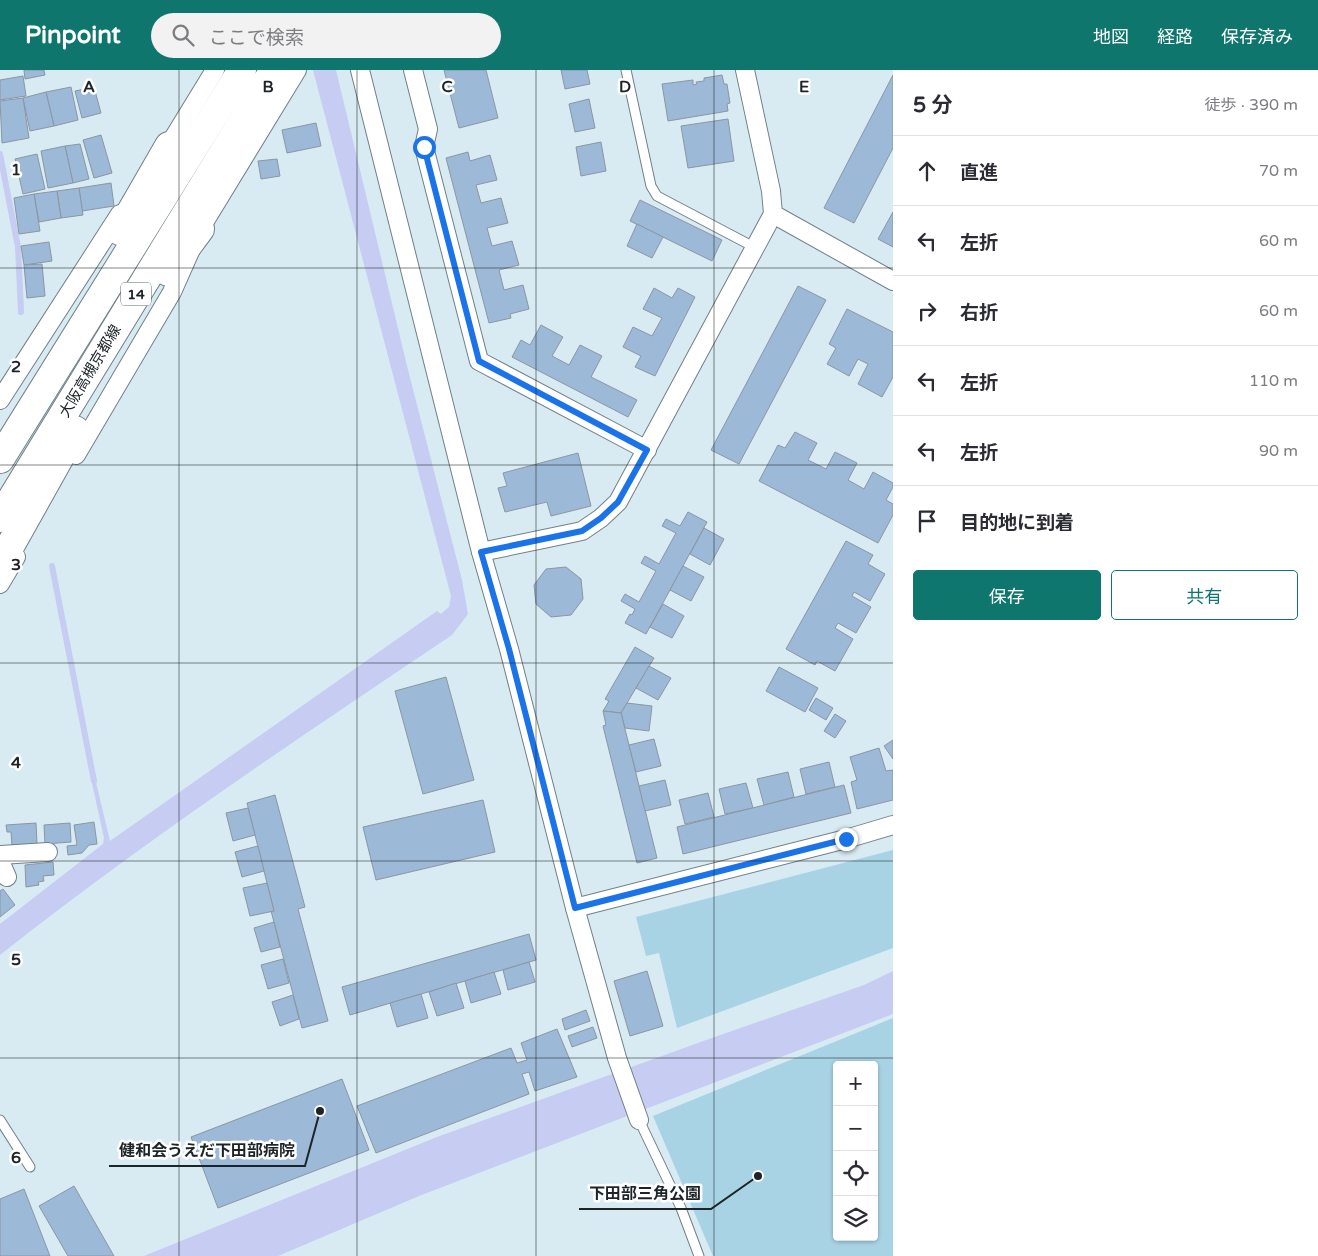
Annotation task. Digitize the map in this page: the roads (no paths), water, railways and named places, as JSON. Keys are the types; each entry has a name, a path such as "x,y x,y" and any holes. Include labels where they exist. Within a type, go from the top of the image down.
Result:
{"main road":[{"name":"大阪高槻京都線","path":"0,459 242,70"},
{"name":"大阪高槻京都線","path":"0,518 274,70"},
{"path":"0,429 129,216 169,146"},
{"path":"0,564 160,282 200,229"}],"street":[{"path":"0,400 132,195 169,146 215,70"},
{"path":"0,584 172,292 200,229 297,70"},
{"path":"360,70 481,552 509,649 575,908 617,1058 639,1120"},
{"path":"413,70 428,129 424,147 479,361 647,450"},
{"path":"481,552 582,531 601,518 618,502 647,450 773,214 771,191 745,70"},
{"path":"773,214 893,281"},
{"path":"575,908 846,839 893,825"},
{"path":"0,855 48,852"}],"lane":[{"path":"626,70 650,186 657,196 754,247"},
{"path":"0,1120 30,1167"},
{"path":"639,1120 681,1208 699,1256"}],"waterway":[{"path":"0,154 18,247 21,312"},
{"path":"52,566 94,781"}],"place":[{"name":"健和会うえだ下田部病院","path":"320,1111"},
{"name":"下田部三角公園","path":"758,1176"}]}
